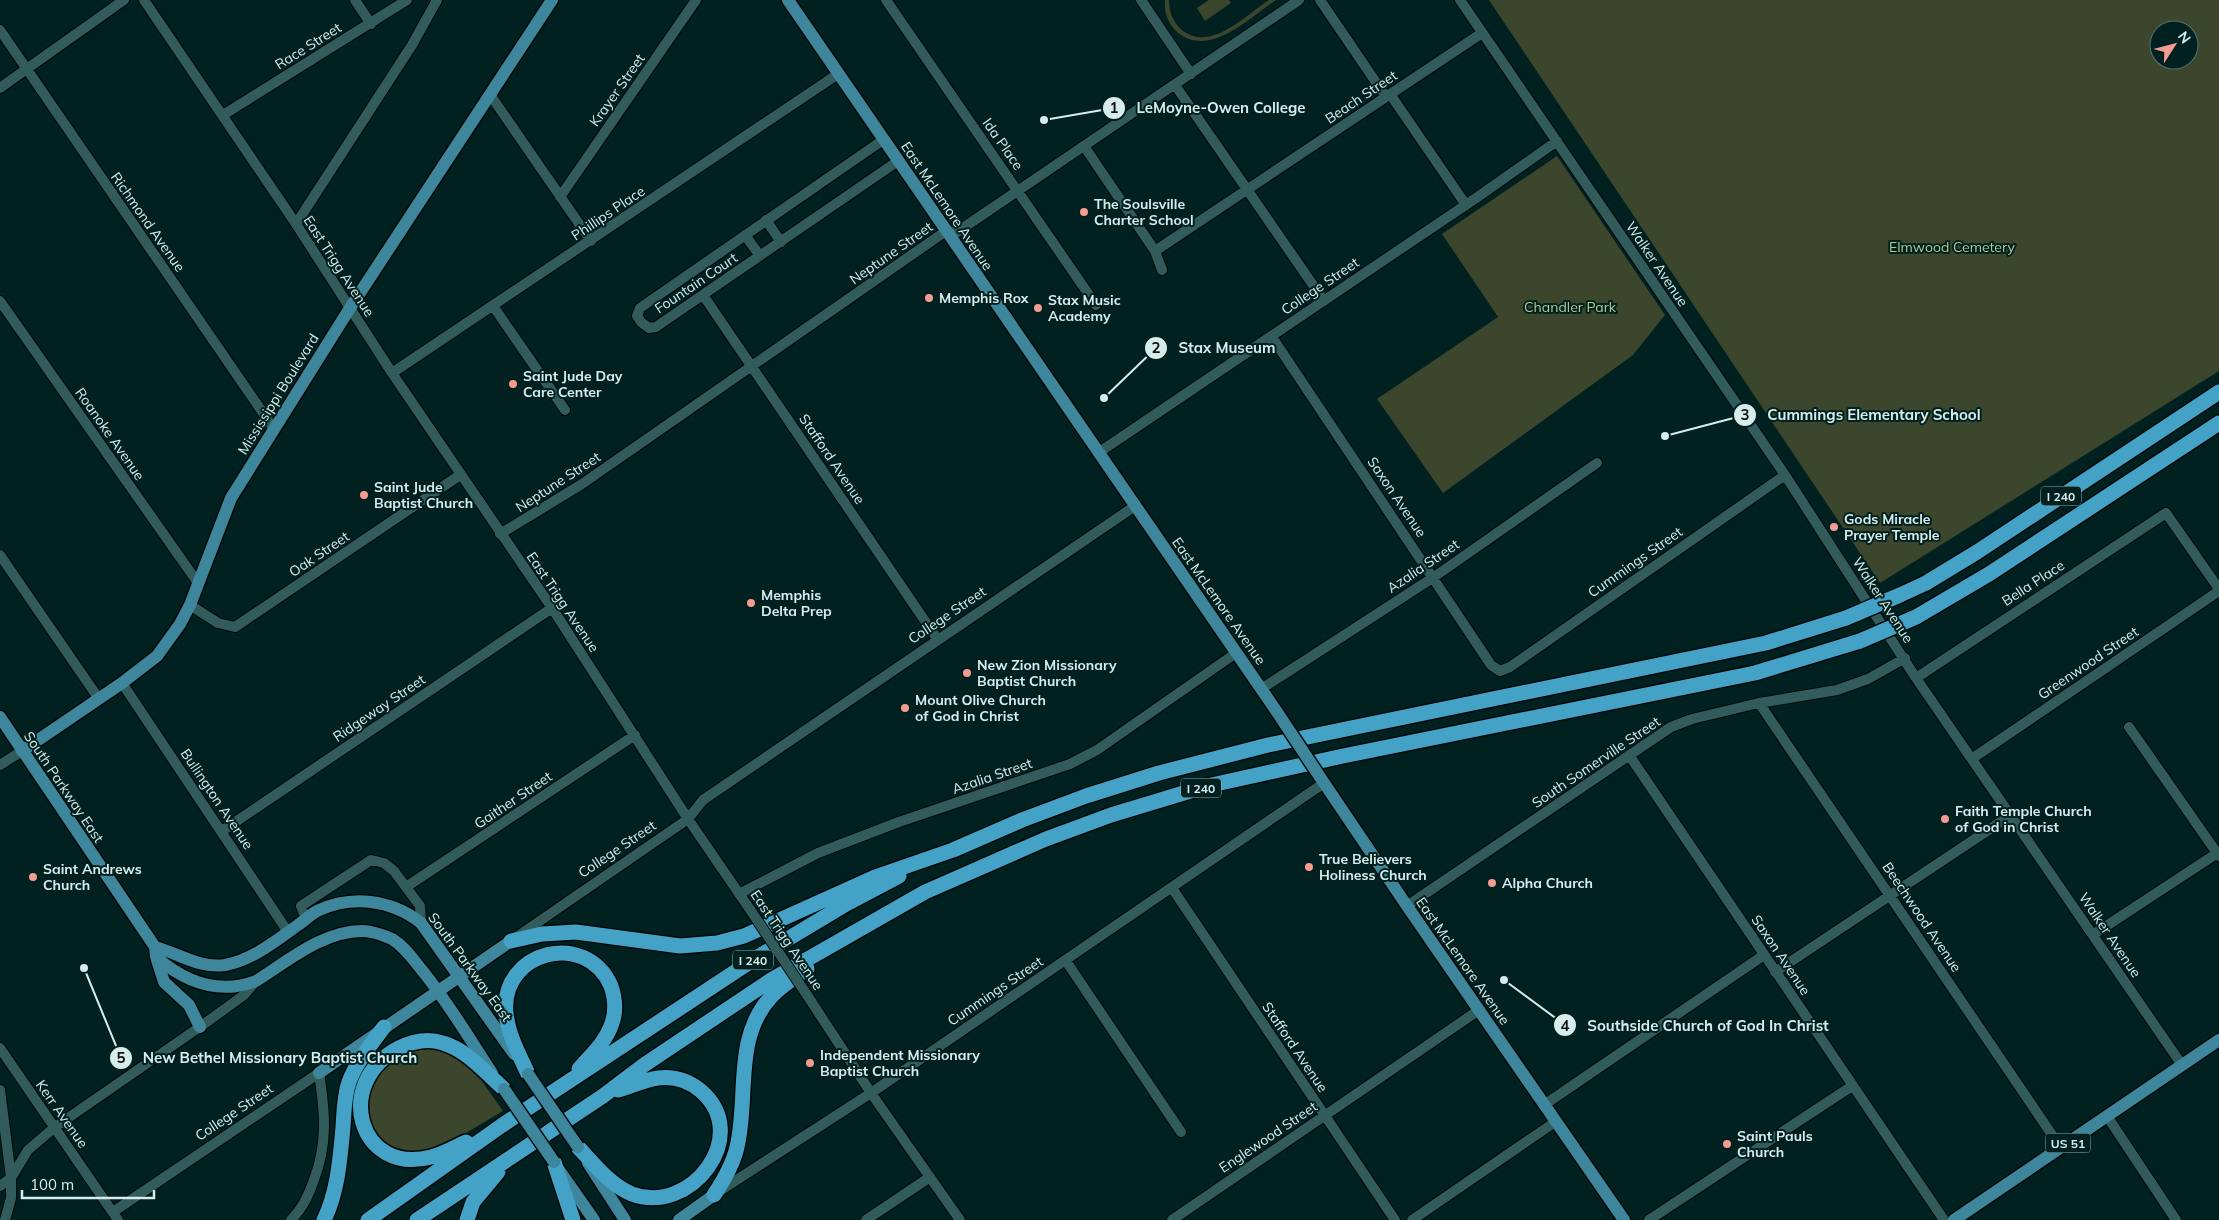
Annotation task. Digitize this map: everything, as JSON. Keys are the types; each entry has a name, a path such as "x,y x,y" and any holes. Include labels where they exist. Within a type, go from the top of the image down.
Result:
{"highway":[{"name":"I 240","path":"368,1220 570,1079 608,1057 800,931 846,904 945,853 1086,796 1230,754 1739,649 1788,637 1846,618 1926,583 1977,552 2219,392"},
{"name":"I 240","path":"417,1220 603,1096 644,1065 736,1002 834,942 925,892 982,866 1065,832 1207,786 1343,756 1755,673 1860,641 1916,617 2006,564 2219,423"},
{"path":"511,941 542,934 576,932 680,946 717,943 744,936 874,877 945,853"},
{"path":"714,1194 725,1177 737,1147 746,1050 758,1015 771,997 808,968 834,942"},
{"path":"528,1074 508,1025 506,1008 510,987 519,972 533,960 555,953 572,954 585,959 600,970 612,990 615,1004 613,1022 606,1038 570,1079"},
{"path":"324,1220 334,1200 345,1097 349,1082 362,1056 384,1027"},
{"path":"501,1126 436,1156 421,1159 405,1158 385,1151 368,1135 360,1115 360,1098 368,1076 382,1059 406,1044 422,1041 438,1042 460,1051 504,1089"},
{"path":"578,1147 617,1185 631,1194 651,1197 669,1194 688,1186 707,1170 717,1154 721,1128 717,1112 703,1092 689,1083 675,1078 660,1078 639,1082 603,1096"},
{"path":"467,1220 478,1194 518,1151"},
{"path":"554,1162 573,1220"}],"main road":[{"name":"Mississippi Boulevard","path":"22,750 122,683 157,656 180,624 190,605 230,498 350,308 491,96 552,0"},
{"name":"East McLemore Avenue","path":"788,0 1277,712 1406,906 1624,1220"},
{"name":"South Parkway East","path":"0,717 156,952 180,976 208,986 229,988 256,981 316,943 337,936 362,931 372,932 393,940 410,956 439,990 594,1220"},
{"name":"South Parkway East","path":"156,952 169,951 185,959 203,964 222,965 243,960 288,932 315,912 331,906 363,901 378,902 393,907 421,922 578,1147 625,1220"},
{"name":"College Street","path":"319,1073 511,941"},
{"name":"South Parkway East","path":"156,952 164,982 189,1005 200,1027"},
{"name":"US 51","path":"1954,1220 2219,1040"},
{"name":"Cummings Street","path":"679,1220 714,1194"}],"street":[{"path":"0,88 124,0"},
{"name":"East Trigg Avenue","path":"144,0 296,224 460,475 552,608 636,735 688,819 808,995 871,1093 960,1220"},
{"path":"355,0 371,24"},
{"name":"Race Street","path":"223,115 407,0"},
{"path":"296,224 412,45 437,0"},
{"name":"Krayer Street","path":"560,197 696,0"},
{"name":"Ida Place","path":"886,0 1096,304"},
{"path":"1142,0 1191,74"},
{"name":"Neptune Street","path":"500,534 582,484 946,231 958,232 1299,0"},
{"path":"1320,0 1466,205"},
{"name":"Walker Avenue","path":"1460,0 1785,475 1905,658 1916,678 1974,758 2182,1065"},
{"name":"Richmond Avenue","path":"0,30 274,429"},
{"name":"Beach Street","path":"1155,250 1482,33"},
{"name":"Phillips Place","path":"392,373 838,74"},
{"path":"1175,85 1324,301"},
{"path":"491,96 591,241"},
{"name":"Fountain Court","path":"884,140 640,308 637,316 649,328 656,327 898,161"},
{"name":"College Street","path":"1098,453 1466,205 1557,141"},
{"path":"1084,146 1155,250 1162,270"},
{"path":"766,220 781,242"},
{"path":"745,235 760,256"},
{"name":"Stafford Avenue","path":"702,295 938,640"},
{"name":"Roanoke Avenue","path":"0,301 198,583"},
{"path":"493,306 564,410"},
{"name":"Saxon Avenue","path":"1272,336 1491,665 1500,671"},
{"name":"Azalia Street","path":"1261,689 1434,577 1597,463"},
{"name":"Oak Street","path":"190,605 218,623 235,627 460,475"},
{"name":"Cummings Street","path":"1500,671 1510,667 1785,475"},
{"name":"College Street","path":"511,941 688,819 703,800 1135,506"},
{"name":"Bella Place","path":"1916,678 2166,513 2219,590"},
{"path":"0,556 99,699"},
{"name":"Greenwood Street","path":"1974,758 2219,590"},
{"name":"Ridgeway Street","path":"222,831 552,608"},
{"name":"Azalia Street","path":"739,894 818,854 899,822 1070,764 1097,750 1236,653"},
{"name":"South Somerville Street","path":"1406,906 1671,727 1692,719 1759,703 1837,690 1868,678 1905,658"},
{"name":"Bullington Avenue","path":"122,683 288,932"},
{"name":"Beechwood Avenue","path":"1759,703 2061,1148"},
{"path":"2094,934 2218,853 2129,727"},
{"name":"Gaither Street","path":"406,887 636,735"},
{"name":"Mississippi Boulevard","path":"0,765 22,750"},
{"name":"Saxon Avenue","path":"1630,755 1944,1220"},
{"name":"Cummings Street","path":"714,1194 871,1093 1066,961 1172,888 1322,780"},
{"path":"1775,972 2011,815"},
{"path":"306,919 301,906 371,860 384,863 394,870 420,906 421,922"},
{"name":"Stafford Avenue","path":"1172,888 1395,1220"},
{"path":"1544,1105 1764,955"},
{"path":"1066,961 1182,1132"},
{"path":"0,1186 11,1178 28,1150 55,1127 200,1027 244,995 256,981"},
{"name":"Englewood Street","path":"1172,1220 1479,1010"},
{"name":"Kerr Avenue","path":"0,1048 116,1216"},
{"path":"290,1220 305,1205 323,1154 324,1109 319,1073"},
{"name":"College Street","path":"116,1216 319,1073"},
{"path":"1649,1220 1852,1086"},
{"path":"0,1090 11,1178 11,1198 5,1220"},
{"path":"2107,1116 2176,1220"},
{"path":"1412,1220 1555,1122"},
{"path":"866,1220 930,1177"}],"green space":[{"path":"1165,0 1169,0 1172,17 1183,31 1194,36 1205,37 1228,29 1269,0 1276,0 1228,33 1202,41 1189,39 1174,29 1167,17"},
{"path":"1209,0 1229,0 1231,3 1205,21 1197,8"},
{"name":"Elmwood Cemetery","path":"1489,0 2219,0 2219,371 1880,583"},
{"name":"Chandler Park","path":"1557,156 1665,315 1633,355 1443,493 1377,399 1498,317 1442,234"},
{"path":"434,1046 461,1059 481,1080 503,1111 439,1149 407,1152 393,1148 382,1141 373,1130 365,1102 378,1070 407,1049"}],"place":[{"name":"LeMoyne-Owen College","path":"1044,120"},
{"name":"The Soulsville Charter School","path":"1084,212"},
{"name":"Memphis Rox","path":"929,298"},
{"name":"Stax Music Academy","path":"1038,308"},
{"name":"Saint Jude Day Care Center","path":"513,384"},
{"name":"Stax Museum","path":"1104,398"},
{"name":"Cummings Elementary School","path":"1665,436"},
{"name":"Saint Jude Baptist Church","path":"364,495"},
{"name":"Gods Miracle Prayer Temple","path":"1834,527"},
{"name":"Memphis Delta Prep","path":"751,603"},
{"name":"New Zion Missionary Baptist Church","path":"967,673"},
{"name":"Mount Olive Church of God in Christ","path":"905,708"},
{"name":"Faith Temple Church of God in Christ","path":"1945,819"},
{"name":"True Believers Holiness Church","path":"1309,867"},
{"name":"Saint Andrews Church","path":"33,877"},
{"name":"Alpha Church","path":"1492,883"},
{"name":"New Bethel Missionary Baptist Church","path":"84,968"},
{"name":"Southside Church of God In Christ","path":"1504,980"},
{"name":"Independent Missionary Baptist Church","path":"810,1063"},
{"name":"Saint Pauls Church","path":"1727,1144"}]}
